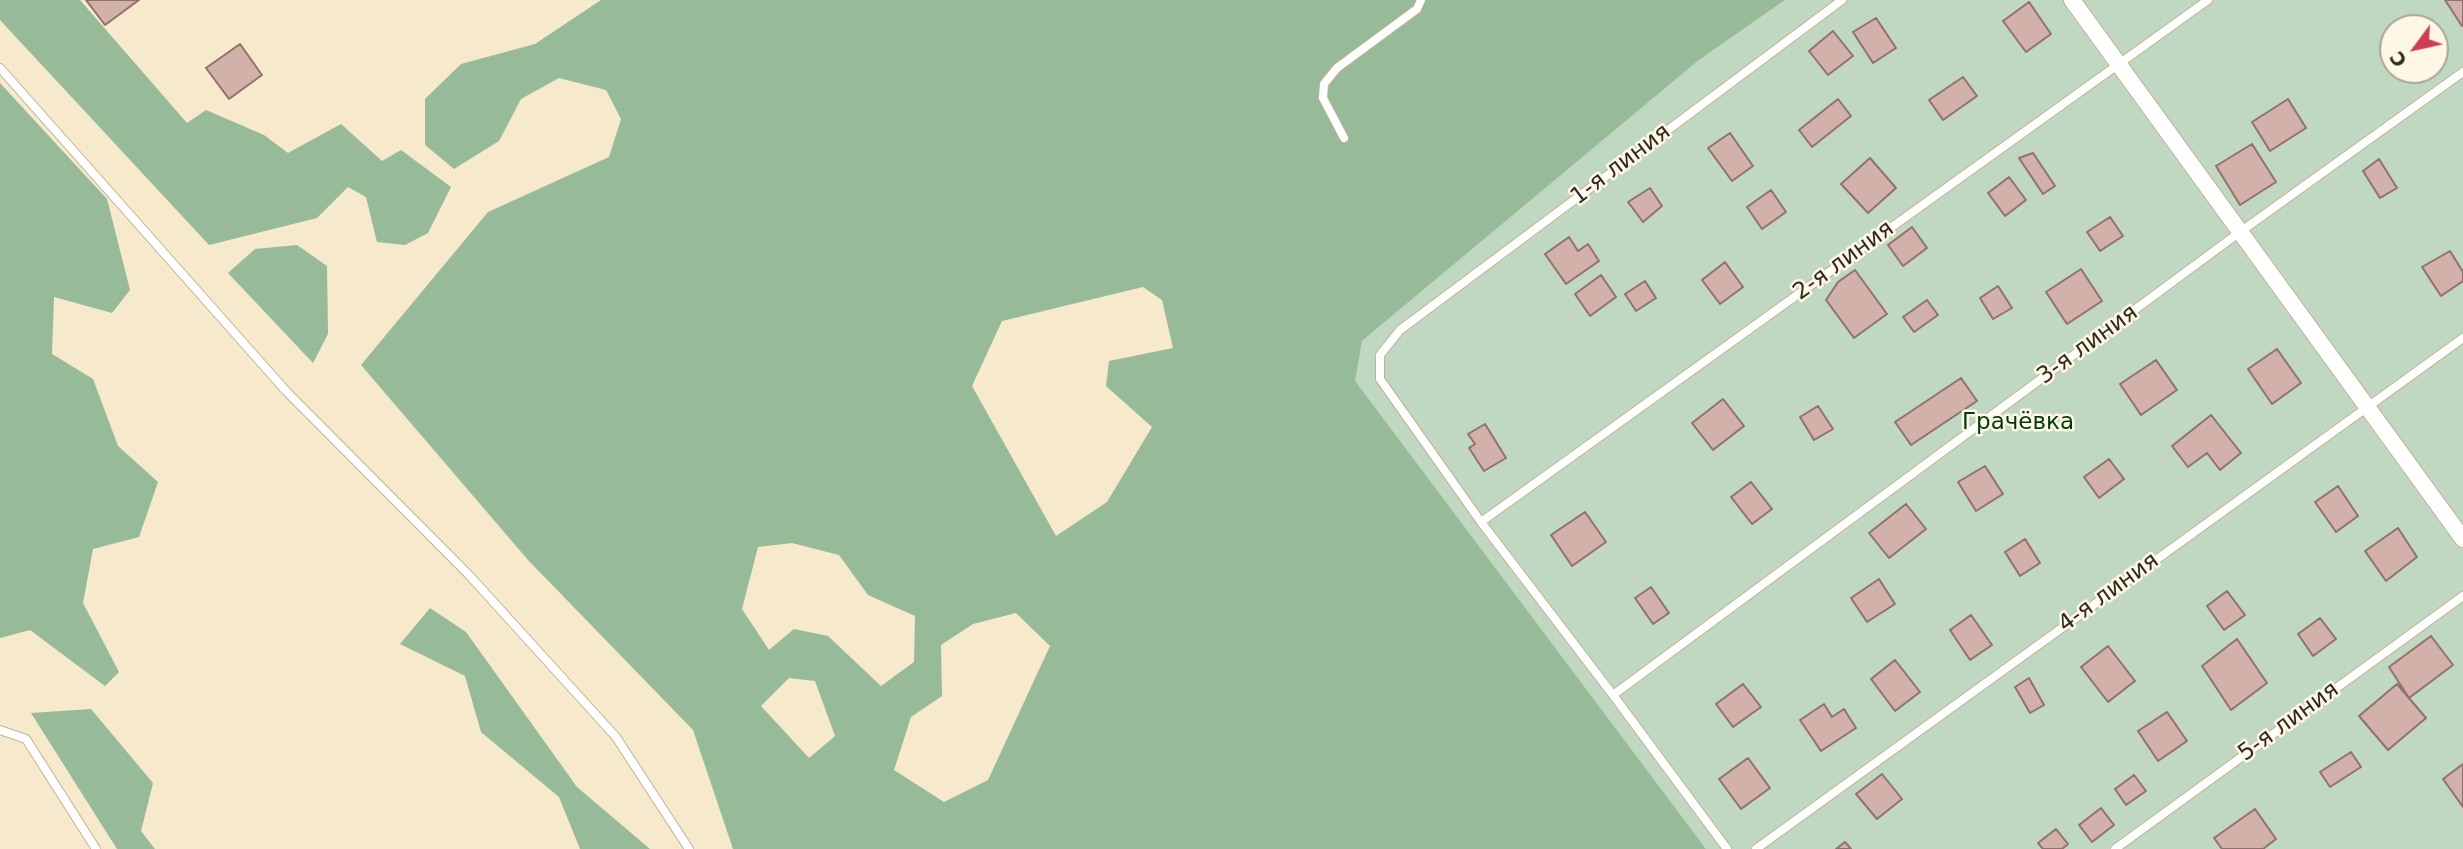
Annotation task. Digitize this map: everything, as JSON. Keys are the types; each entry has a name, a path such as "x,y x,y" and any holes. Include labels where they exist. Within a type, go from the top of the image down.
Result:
{"street":[{"path":"2071,0 2463,539"}],"lane":[{"path":"1344,138 1322,98 1324,84 1337,68 1417,9 1421,0"},
{"name":"1-я линия","path":"1727,849 1614,695 1481,522 1380,379 1380,355 1400,330 1842,0"},
{"name":"2-я линия","path":"1481,522 2208,0"},
{"path":"0,68 286,391 469,575 616,737 689,849"},
{"name":"3-я линия","path":"1614,695 2240,232 2463,72"},
{"name":"4-я линия","path":"1756,849 2463,338"},
{"name":"5-я линия","path":"2115,849 2463,596"},
{"path":"0,730 26,739 96,849"}],"green space":[{"path":"0,0 80,0 187,123 206,110 264,135 288,153 341,124 382,161 401,150 451,187 428,233 405,245 377,242 366,197 348,187 317,218 209,245 0,20"},
{"path":"601,0 1785,0 1699,60 1362,341 1355,381 1706,849 733,849 693,730 528,560 361,365 488,212 609,157 621,119 606,90 559,78 521,99 499,141 454,169 425,145 425,99 461,64 535,44","holes":["1143,287 1162,300 1173,348 1109,361 1106,386 1152,427 1107,502 1056,536 972,386 1002,321","792,543 839,555 868,595 915,616 914,662 881,686 828,636 794,629 769,650 742,609 758,547","1016,613 1050,646 988,780 944,802 894,770 911,717 942,696 941,645 973,624","789,678 815,681 835,736 809,758 761,706"]},
{"name":"Грачёвка","path":"1785,0 2463,0 2463,849 1706,849 1354,381 1362,341 1699,60"},
{"path":"0,83 107,199 130,290 112,313 54,297 52,354 93,379 118,446 158,482 139,537 93,549 83,603 119,672 105,686 30,630 0,638"},
{"path":"297,245 327,266 328,334 313,363 228,273 255,249"},
{"path":"430,608 466,632 577,787 650,849 580,849 559,797 481,732 465,676 400,644"},
{"path":"91,709 153,783 141,831 155,849 117,849 31,713"}],"building":[{"path":"86,0 139,0 105,25"},
{"path":"2445,0 2463,0 2462,26"},
{"path":"2029,2 2051,34 2026,52 2003,21"},
{"path":"1876,18 1896,48 1873,63 1853,32"},
{"path":"1833,31 1853,56 1828,75 1809,51"},
{"path":"240,44 262,75 229,99 206,68"},
{"path":"1963,77 1977,96 1943,120 1929,100"},
{"path":"1838,99 1851,116 1812,147 1799,130"},
{"path":"2288,99 2306,128 2270,151 2252,122"},
{"path":"1730,133 1753,166 1732,181 1708,148"},
{"path":"2252,144 2276,182 2240,205 2216,166"},
{"path":"2033,153 2055,186 2043,194 2019,158"},
{"path":"1870,158 1896,188 1868,213 1841,184"},
{"path":"2379,159 2397,188 2380,198 2363,171"},
{"path":"2009,177 2026,200 2005,216 1988,193"},
{"path":"1650,188 1662,206 1643,222 1628,202"},
{"path":"1771,190 1786,212 1762,229 1747,207"},
{"path":"2110,217 2123,236 2100,251 2087,232"},
{"path":"1912,227 1927,248 1903,266 1888,245"},
{"path":"1569,237 1578,251 1588,244 1599,261 1566,284 1545,254"},
{"path":"2450,251 2463,272 2463,281 2441,296 2422,267"},
{"path":"1725,262 1743,287 1720,304 1702,280"},
{"path":"2081,269 2102,301 2067,324 2046,292"},
{"path":"1855,270 1887,314 1854,338 1826,300 1838,282"},
{"path":"1601,275 1616,297 1590,316 1575,294"},
{"path":"1645,281 1656,298 1636,311 1625,294"},
{"path":"1998,286 2012,308 1993,319 1980,298"},
{"path":"1927,300 1938,315 1914,332 1903,317"},
{"path":"2277,349 2301,383 2272,404 2248,369"},
{"path":"2156,360 2177,390 2141,415 2120,384"},
{"path":"1961,378 1977,401 1911,445 1895,422"},
{"path":"1723,399 1744,426 1713,450 1692,423"},
{"path":"1818,406 1833,429 1814,440 1800,417"},
{"path":"2211,415 2241,453 2220,470 2207,453 2188,467 2172,446"},
{"path":"1485,424 1506,458 1484,471 1469,448 1475,444 1468,434"},
{"path":"2109,459 2124,479 2099,498 2084,477"},
{"path":"1985,466 2003,494 1976,511 1958,482"},
{"path":"1751,482 1772,509 1752,524 1731,497"},
{"path":"2338,486 2358,516 2336,532 2315,502"},
{"path":"1906,504 1926,529 1889,558 1869,533"},
{"path":"1585,512 1606,542 1572,566 1551,535"},
{"path":"2398,528 2417,557 2386,581 2365,551"},
{"path":"2025,539 2040,563 2020,576 2005,552"},
{"path":"1879,579 1895,604 1867,622 1851,598"},
{"path":"1651,587 1669,613 1653,624 1635,598"},
{"path":"2227,591 2245,615 2224,630 2207,606"},
{"path":"1971,615 1992,645 1970,660 1950,630"},
{"path":"2320,618 2336,639 2313,656 2298,634"},
{"path":"2431,636 2453,665 2409,698 2389,667"},
{"path":"2237,639 2267,683 2231,710 2202,666"},
{"path":"2108,646 2135,681 2108,702 2081,667"},
{"path":"1895,660 1920,692 1895,711 1871,679"},
{"path":"2029,678 2044,705 2030,713 2015,687"},
{"path":"1743,684 1761,707 1733,727 1716,704"},
{"path":"2397,684 2426,718 2388,750 2359,716"},
{"path":"1824,704 1832,717 1844,709 1856,728 1821,751 1800,720"},
{"path":"2167,712 2187,741 2158,761 2138,731"},
{"path":"2351,752 2361,767 2330,787 2320,772"},
{"path":"1748,758 1770,788 1741,809 1719,779"},
{"path":"2463,764 2463,807 2443,779"},
{"path":"1882,774 1902,799 1877,819 1856,794"},
{"path":"2134,775 2146,791 2126,805 2115,789"},
{"path":"2101,808 2114,825 2092,842 2079,825"},
{"path":"2255,809 2276,839 2263,849 2222,849 2214,838"},
{"path":"2056,829 2068,844 2062,849 2043,849 2038,843"},
{"path":"1845,842 1851,849 1836,849"}]}
